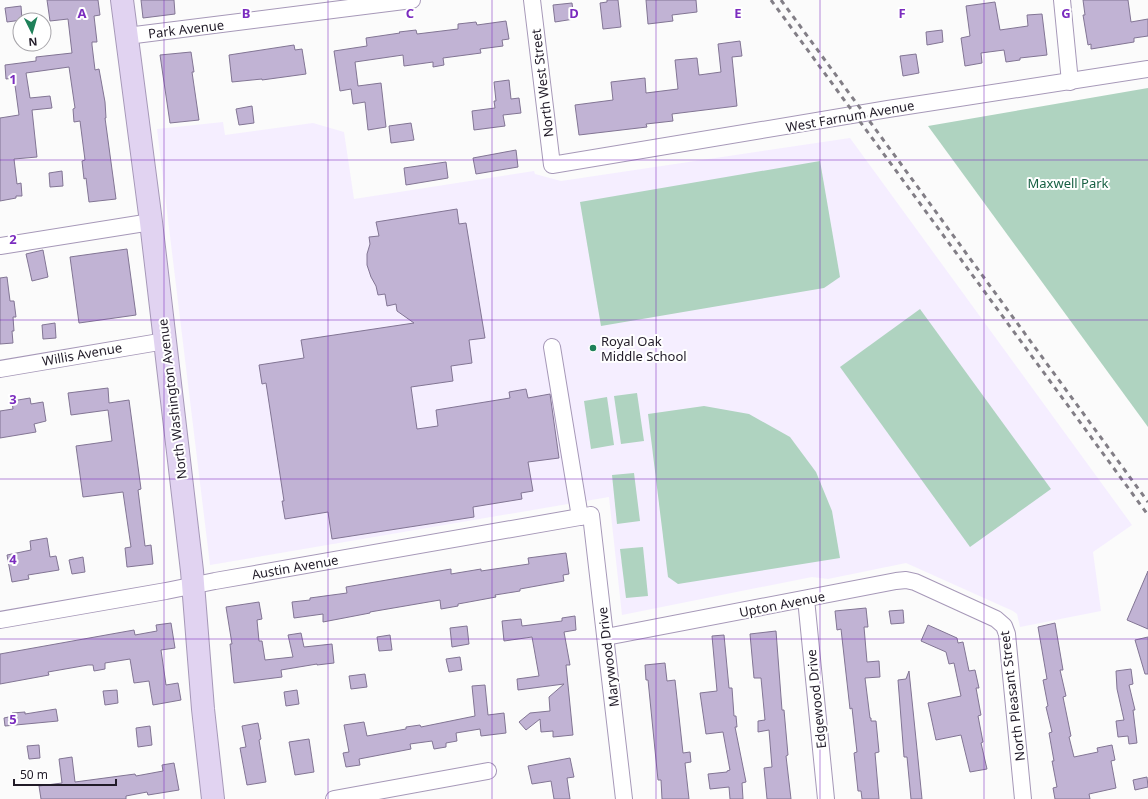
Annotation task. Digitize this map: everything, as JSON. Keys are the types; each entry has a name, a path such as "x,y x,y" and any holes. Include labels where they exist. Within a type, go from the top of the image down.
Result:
{"street":[{"name":"North Washington Avenue","path":"122,0 151,222 192,585 202,709 213,799"},
{"name":"Park Avenue","path":"127,36 412,0"},
{"name":"North West Street","path":"532,0 552,165"},
{"path":"1062,0 1070,82"},
{"name":"West Farnum Avenue","path":"552,165 888,109 1148,69"},
{"path":"0,246 151,222"},
{"name":"Willis Avenue","path":"0,368 164,340"},
{"name":"Marywood Drive","path":"552,347 585,516 606,637 624,799"},
{"name":"Austin Avenue","path":"0,620 585,516"},
{"name":"Upton Avenue","path":"606,637 896,581 906,580 915,582 954,600"},
{"name":"Edgewood Drive","path":"806,599 826,799"},
{"name":"North Pleasant Street","path":"954,600 996,619 1004,626 1007,634 1024,799"},
{"path":"334,799 488,771"}],"shaded area":[{"name":"Royal Oak Middle School","path":"223,122 225,135 313,123 344,132 354,199 534,171 535,174 561,181 850,138 1132,525 1093,552 1101,611 1020,627 1017,614 1013,611 906,563 828,579 812,577 622,615 609,497 210,565 157,129"}],"green space":[{"name":"Maxwell Park","path":"1148,88 1148,427 928,126"},
{"path":"820,161 840,277 824,288 601,326 580,202"},
{"path":"920,309 1051,489 970,547 840,367"},
{"path":"637,393 644,441 621,444 614,396"},
{"path":"607,397 614,445 591,449 584,401"},
{"path":"704,406 749,414 790,437 816,472 832,511 840,558 678,584 668,577 648,414"},
{"path":"634,473 640,521 617,524 612,475"},
{"path":"643,547 648,596 626,598 620,549"}],"building":[{"path":"47,0 98,0 100,15 94,16 97,42 92,42 92,45 95,70 99,69 105,102 105,118 116,199 89,202 82,161 85,160 80,121 74,122 73,109 75,108 69,67 26,73 30,98 50,96 52,108 32,110 37,157 14,159 17,184 21,183 22,196 16,196 16,198 0,201 0,118 19,115 14,78 6,79 5,65 36,61 36,57 72,53 68,19 52,21 52,12 49,12"},
{"path":"141,0 174,0 175,14 143,18"},
{"path":"607,0 618,0 621,27 603,29 600,3 607,2"},
{"path":"646,0 696,0 697,12 672,15 673,21 648,24"},
{"path":"1083,0 1128,0 1131,22 1148,19 1148,36 1134,38 1134,42 1091,49 1091,44 1088,45 1083,15 1085,15"},
{"path":"995,2 1000,30 1028,26 1027,15 1042,14 1047,55 1020,58 1020,60 1006,62 1004,50 981,53 982,63 965,66 961,38 970,36 966,6"},
{"path":"572,3 574,19 555,22 553,5"},
{"path":"21,6 21,12 12,12 12,21 7,22 5,8"},
{"path":"506,21 509,39 502,40 503,46 480,49 481,53 443,58 444,65 433,67 433,62 404,66 403,55 355,62 358,86 381,83 386,127 368,130 365,102 353,104 351,89 340,91 334,51 367,46 366,38 400,33 399,32 416,30 417,34 458,29 458,24 476,22 477,25"},
{"path":"942,30 943,42 927,45 926,32"},
{"path":"740,41 742,56 732,57 737,106 672,114 673,121 646,124 647,127 579,135 575,105 613,100 611,82 645,78 646,93 678,89 675,60 697,58 699,75 721,72 718,44"},
{"path":"294,45 295,50 302,49 306,74 262,80 232,82 229,55"},
{"path":"191,52 194,72 192,72 199,120 170,123 160,55"},
{"path":"916,54 919,73 903,76 900,56"},
{"path":"509,80 511,99 519,98 521,113 503,115 505,126 474,130 472,111 495,108 494,101 496,101 494,82"},
{"path":"252,106 254,123 239,125 236,109"},
{"path":"411,123 414,140 391,143 389,126"},
{"path":"516,150 518,167 476,174 473,158"},
{"path":"446,162 448,178 406,185 404,168"},
{"path":"62,171 63,186 50,187 49,173"},
{"path":"457,209 459,224 466,223 485,338 469,340 472,363 451,366 453,381 411,387 417,429 438,426 436,410 510,398 509,392 526,389 528,398 550,394 559,458 528,462 533,491 521,493 522,499 473,507 474,517 332,539 328,512 285,519 282,501 284,501 266,383 262,384 259,365 304,358 301,340 414,323 397,311 396,304 387,306 385,294 378,295 376,286 367,265 367,254 370,244 369,237 379,236 376,222"},
{"path":"127,249 136,315 79,323 70,257"},
{"path":"43,250 48,277 32,281 26,254"},
{"path":"7,277 10,301 14,301 16,317 13,317 13,343 0,344 0,278"},
{"path":"55,323 56,338 43,339 42,325"},
{"path":"108,388 109,403 129,400 141,489 138,490 145,546 151,545 153,564 127,567 125,548 131,547 123,492 83,497 76,446 112,441 108,410 71,415 68,393"},
{"path":"30,398 31,404 43,402 46,421 34,424 36,432 0,438 0,411 13,409 12,401"},
{"path":"47,538 50,557 56,556 59,570 28,575 29,579 12,582 7,555 31,550 30,541"},
{"path":"566,553 569,574 563,575 564,581 520,589 520,591 495,595 496,597 458,604 458,606 441,609 440,600 323,622 323,614 294,618 292,602 347,593 346,587 451,569 451,574 529,564 528,558"},
{"path":"83,557 85,572 72,574 69,560"},
{"path":"1148,571 1148,629 1127,620"},
{"path":"259,602 262,619 257,620 259,641 262,641 265,660 293,657 288,635 301,633 304,647 332,644 334,663 317,664 281,670 282,677 234,683 230,644 232,644 226,607"},
{"path":"866,608 868,627 864,627 867,662 879,661 880,677 865,678 870,718 871,721 876,721 879,752 875,753 879,799 862,799 861,791 858,791 854,753 857,752 852,708 850,709 841,629 837,630 835,611"},
{"path":"903,610 904,623 891,624 889,611"},
{"path":"575,616 576,630 564,632 570,665 566,665 573,735 553,737 553,731 541,732 540,719 526,730 519,722 530,713 550,711 549,697 564,684 518,690 517,679 539,676 532,637 504,641 502,621 521,619 522,626 562,621 562,618"},
{"path":"171,623 175,648 161,650 166,685 178,683 181,700 153,705 149,681 134,683 130,659 105,663 105,669 94,671 93,665 88,665 48,672 49,675 0,684 0,654 134,630 135,635 157,631 156,625"},
{"path":"1055,623 1063,670 1060,670 1066,696 1063,697 1071,736 1069,737 1074,757 1098,752 1097,748 1112,745 1115,760 1111,761 1116,788 1089,794 1090,799 1055,799 1053,788 1057,787 1049,733 1052,732 1046,707 1048,706 1043,680 1047,679 1038,627"},
{"path":"928,625 957,638 958,643 963,642 969,671 975,670 979,688 976,688 981,715 978,716 983,742 981,743 987,769 970,772 961,735 936,740 928,703 961,696 954,663 949,664 946,652 921,641"},
{"path":"467,626 469,644 452,647 450,628"},
{"path":"776,631 791,799 767,799 764,768 772,767 769,730 758,732 758,721 765,720 761,678 754,678 750,634"},
{"path":"390,635 392,650 379,651 377,637"},
{"path":"724,635 729,688 732,688 734,716 736,716 737,727 735,727 746,782 742,783 743,799 730,799 729,787 710,789 708,774 727,772 730,770 723,732 706,734 700,693 717,691 712,636"},
{"path":"1148,637 1148,674 1145,674 1135,640"},
{"path":"460,657 462,670 449,672 446,659"},
{"path":"665,663 667,681 675,680 683,753 690,752 691,762 685,763 689,799 662,799 661,780 658,780 648,680 646,680 645,665"},
{"path":"1131,669 1133,684 1129,685 1135,710 1133,710 1137,743 1129,744 1128,736 1118,737 1116,721 1124,720 1117,689 1116,671"},
{"path":"909,671 922,799 911,799 907,757 904,757 898,680 906,679"},
{"path":"365,674 367,687 351,689 349,676"},
{"path":"485,685 488,715 504,713 506,733 481,736 480,729 456,733 457,741 446,743 446,747 434,749 432,741 410,744 411,749 359,759 360,765 346,767 343,753 349,752 344,725 364,722 367,736 406,729 406,727 420,725 421,727 475,716 472,686"},
{"path":"117,690 118,703 105,705 103,691"},
{"path":"297,690 299,704 286,706 284,692"},
{"path":"56,709 58,721 5,726 4,718 13,716 12,713 25,712 25,714"},
{"path":"258,723 261,739 259,740 266,782 247,785 240,748 246,747 242,726"},
{"path":"150,726 152,745 138,747 136,728"},
{"path":"309,739 314,772 295,775 289,742"},
{"path":"39,745 40,758 29,759 27,746"},
{"path":"72,757 75,782 135,774 136,776 163,771 162,765 174,763 179,790 148,795 147,792 126,796 126,799 41,799 39,786 62,783 59,759"},
{"path":"570,758 574,777 567,778 570,799 554,799 551,781 532,784 528,766"},
{"path":"1147,777 1148,787 1135,790 1133,780"}],"railway":[{"path":"771,0 1148,515"},
{"path":"781,0 1148,502"}],"place":[{"name":"Royal Oak Middle School","path":"593,348"}]}
